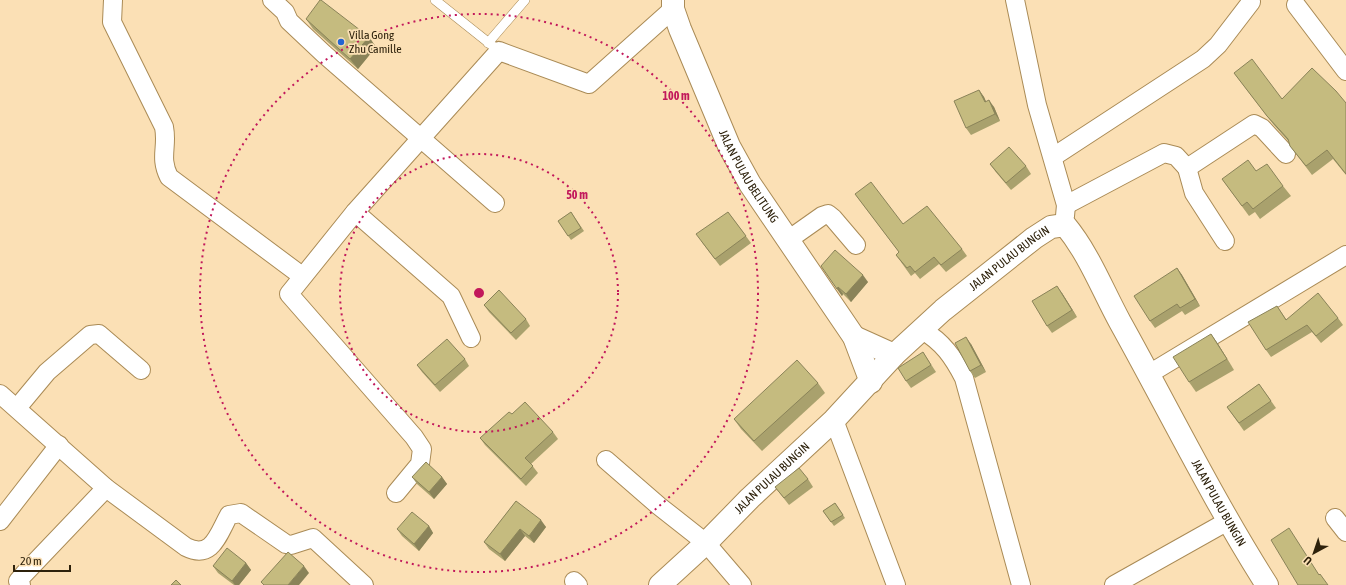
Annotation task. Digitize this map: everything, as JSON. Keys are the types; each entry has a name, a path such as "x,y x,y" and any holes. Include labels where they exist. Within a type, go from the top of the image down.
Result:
{"street":[{"path":"113,0 112,22 164,127 166,136 163,161 170,176 302,276"},
{"path":"272,0 285,12 289,21 307,38 420,140 495,203"},
{"path":"1017,1 1037,105 1053,158 1065,215 1164,153 1176,156 1187,168 1194,192 1225,241"},
{"path":"1053,158 1202,59 1218,45 1251,2"},
{"path":"396,493 420,464 422,449 414,437 289,294 355,212 420,140 493,47 589,84 673,4"},
{"name":"JALAN PULAU BELITUNG","path":"673,4 680,29 729,146 750,184 802,230 854,337 871,382"},
{"path":"1296,6 1346,70"},
{"path":"1187,168 1254,124 1262,128 1286,154"},
{"path":"355,212 451,296 471,338"},
{"path":"802,230 822,216 828,214 856,245"},
{"name":"JALAN PULAU BUNGIN","path":"660,585 706,543 750,498 834,420 871,382 894,355 944,310 1065,215 1113,309 1228,521 1267,585"},
{"path":"1149,374 1346,255"},
{"path":"925,328 942,344 953,358 964,378 1021,585"},
{"path":"17,408 47,372 87,336 93,334 98,334 141,370"},
{"path":"854,337 894,355"},
{"path":"0,394 106,488 169,536 195,552 204,552 210,548 230,515 241,513 286,544 291,545 313,538 364,585"},
{"path":"834,420 896,585"},
{"path":"0,521 59,445"},
{"path":"606,460 659,506 706,543 742,585"},
{"path":"20,585 18,582 24,574 106,488"},
{"path":"1335,518 1346,532"},
{"path":"1114,585 1228,521"}],"lane":[{"path":"435,0 493,47 525,0"}],"building":[{"path":"320,0 369,37 350,59 306,19"},
{"path":"1252,59 1282,99 1312,68 1346,103 1346,174 1327,150 1306,166 1290,146 1288,139 1267,116 1234,73"},
{"path":"979,90 985,102 989,100 995,114 966,128 954,101"},
{"path":"1009,147 1026,166 1006,183 990,164"},
{"path":"1248,160 1256,171 1267,164 1283,186 1253,209 1247,202 1242,206 1222,179"},
{"path":"871,182 903,224 927,206 962,249 941,265 934,257 915,272 910,266 907,268 896,255 899,252 855,194"},
{"path":"571,212 581,228 568,236 558,221"},
{"path":"728,212 746,236 715,259 696,234"},
{"path":"835,250 863,275 846,294 838,287 837,289 821,266"},
{"path":"1177,268 1195,299 1180,308 1177,304 1150,321 1134,296"},
{"path":"1057,286 1072,310 1047,326 1032,301"},
{"path":"499,290 526,319 511,333 484,305"},
{"path":"1318,293 1338,318 1316,336 1307,325 1266,350 1248,322 1277,306 1286,320"},
{"path":"1211,334 1227,359 1189,382 1173,357"},
{"path":"966,337 981,365 970,371 955,343"},
{"path":"447,339 465,359 435,385 417,365"},
{"path":"923,352 931,365 906,381 898,368"},
{"path":"797,360 818,383 754,441 734,419"},
{"path":"1259,384 1271,401 1239,423 1227,407"},
{"path":"525,402 553,432 525,458 533,466 521,479 480,438 509,412 512,414"},
{"path":"426,462 442,477 429,492 412,477"},
{"path":"799,468 808,479 784,498 775,487"},
{"path":"516,501 541,520 529,536 520,529 500,554 484,542"},
{"path":"835,503 843,515 831,522 823,511"},
{"path":"412,512 429,526 414,544 397,529"},
{"path":"1289,528 1319,575 1320,574 1328,585 1298,585 1271,540"},
{"path":"227,548 246,563 232,581 213,566"},
{"path":"288,552 304,566 288,585 264,585 261,582"},
{"path":"176,580 181,585 171,585"}],"place":[{"name":"Villa Gong Zhu Camille","path":"341,42"}]}
